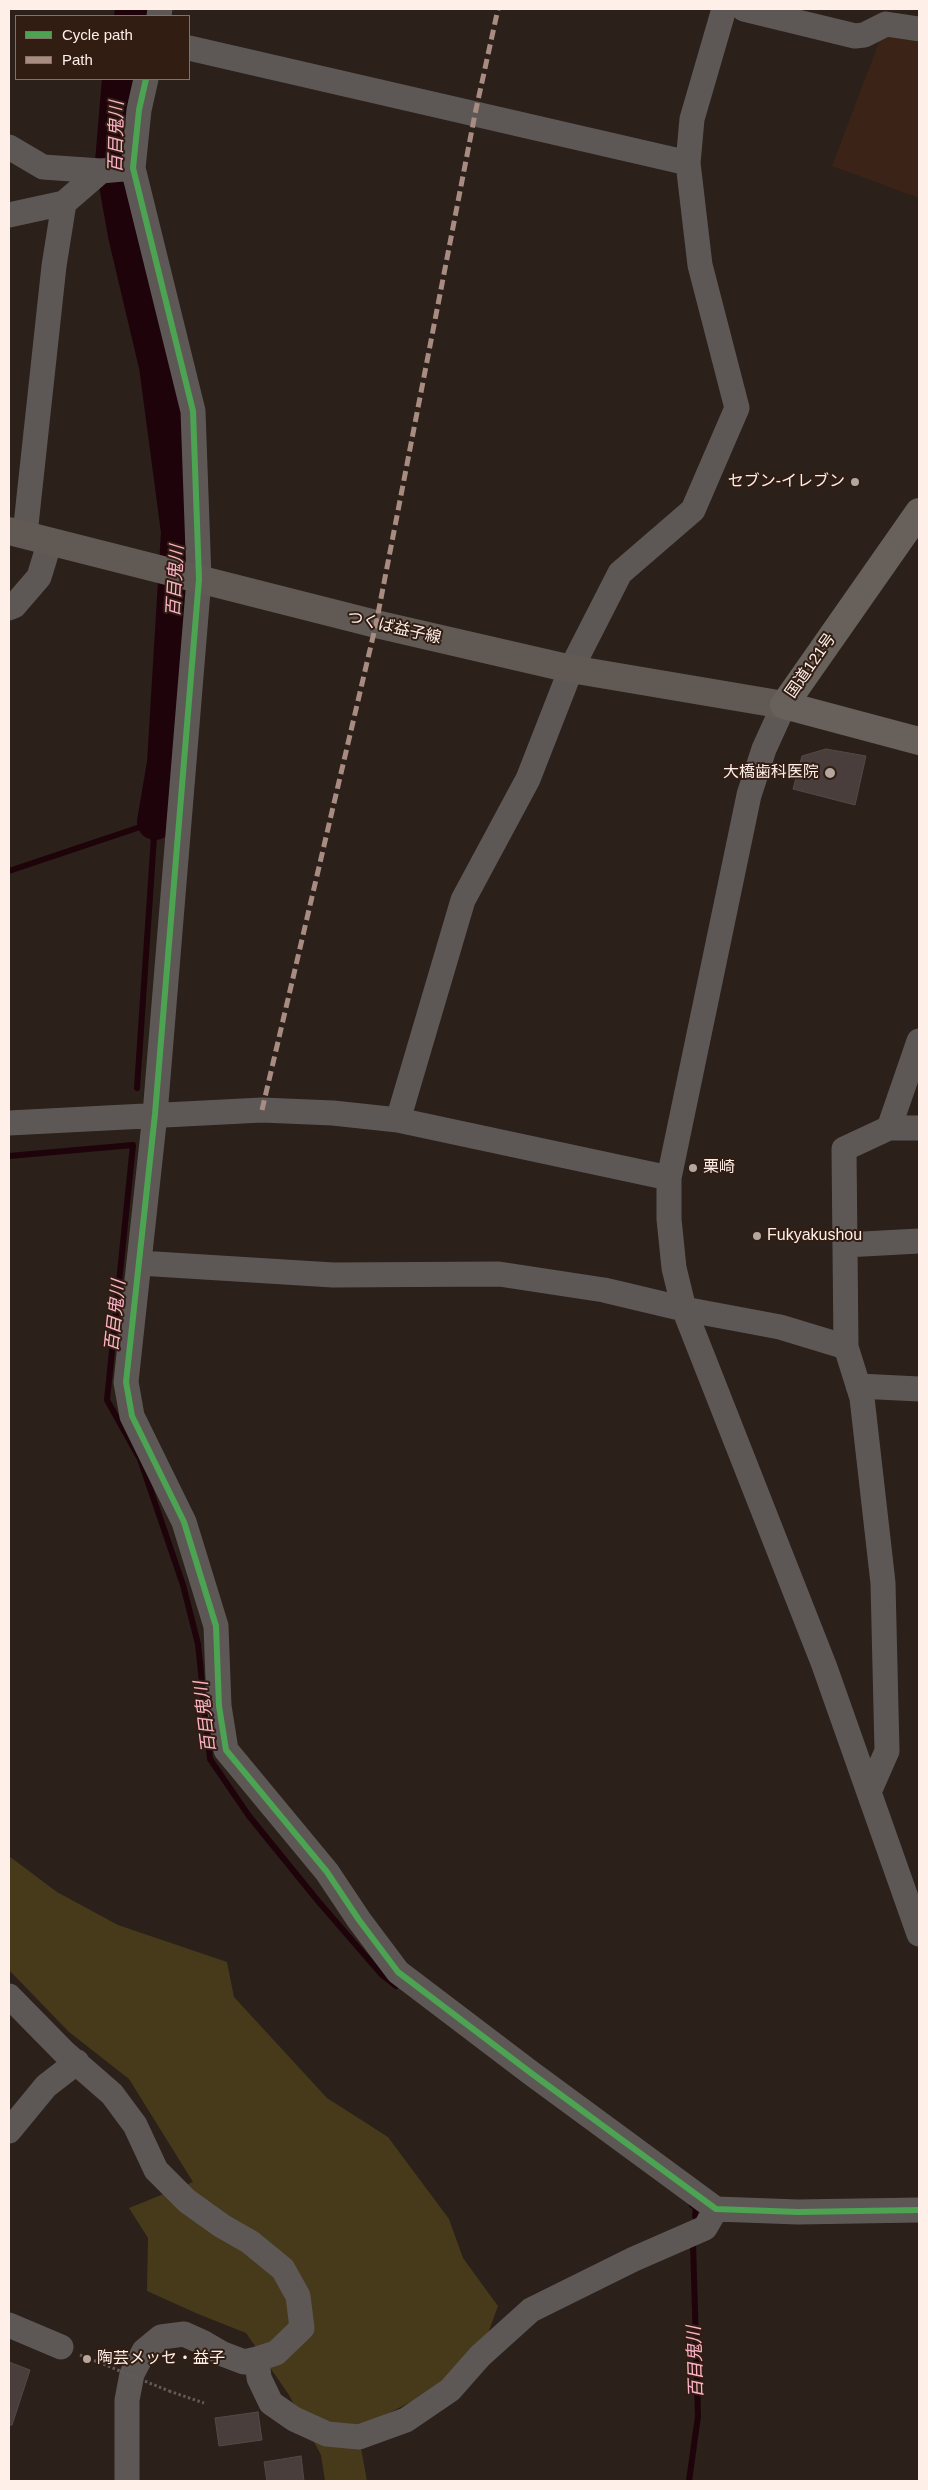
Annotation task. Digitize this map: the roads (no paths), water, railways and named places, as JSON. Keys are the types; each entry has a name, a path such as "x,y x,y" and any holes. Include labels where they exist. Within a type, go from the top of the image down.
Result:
{"highway":[{"name":"国道121号","path":"919,512 784,705 919,741"}],"main road":[{"name":"つくば益子線","path":"28,535 376,624 571,669 784,705"}],"street":[{"path":"398,1120 463,900 528,779 571,669 620,573 693,510 737,408 700,265 688,163 692,119 724,9"},
{"path":"744,9 855,36 864,35 886,24 919,29"},
{"path":"190,48 688,163"},
{"path":"146,80 139,110 133,168 193,411 155,1114 126,1382 132,1416 184,1522 216,1626 220,1706 226,1750 327,1872 359,1920 398,1972 531,2073 716,2209 798,2212 919,2210"},
{"path":"9,147 43,167 100,172 133,168"},
{"path":"9,215 64,203 100,172"},
{"path":"9,608 14,606 40,578 28,535 54,266 64,203"},
{"path":"784,705 764,749 749,795 669,1178 669,1219 674,1268 684,1308 820,1656 919,1934"},
{"path":"889,1128 919,1041"},
{"path":"9,1123 262,1110 333,1112 398,1120 669,1178"},
{"path":"869,1792 887,1750 883,1583 862,1398 846,1348 844,1149 889,1128 919,1128"},
{"path":"845,1245 919,1241"},
{"path":"138,1263 333,1275 499,1274 604,1290 780,1327 846,1348"},
{"path":"858,1386 919,1389"},
{"path":"9,1996 65,2052 112,2094 135,2125 156,2170 186,2201 222,2226 250,2242 283,2270 298,2296 302,2328 276,2353 244,2362 223,2354 184,2334 161,2337 144,2351 132,2374 127,2400 127,2481"},
{"path":"9,2131 46,2086 77,2062"},
{"path":"257,2359 259,2378 271,2403 294,2419 327,2434 359,2436 406,2420 450,2390 480,2356 531,2310 634,2259 705,2228 716,2209"},
{"path":"9,2325 61,2347"}],"waterway":[{"name":"百目鬼川","path":"132,15 133,9"},
{"name":"百目鬼川","path":"120,80 113,162 126,235 157,366 179,532 165,763 155,822"},
{"name":"百目鬼川","path":"9,871 155,822 137,1088"},
{"name":"百目鬼川","path":"9,1156 133,1145 107,1400 140,1459 183,1585 198,1644 210,1759 249,1816 318,1901 382,1975 396,1986"},
{"name":"百目鬼川","path":"692,2205 696,2208 695,2216"},
{"name":"百目鬼川","path":"689,2481 698,2416 693,2242"}],"place":[{"name":"セブン-イレブン","path":"855,482"},
{"name":"大橋歯科医院","path":"830,773"},
{"name":"栗崎","path":"693,1168"},
{"name":"Fukyakushou","path":"757,1236"},
{"name":"陶芸メッセ・益子","path":"87,2359"}]}
